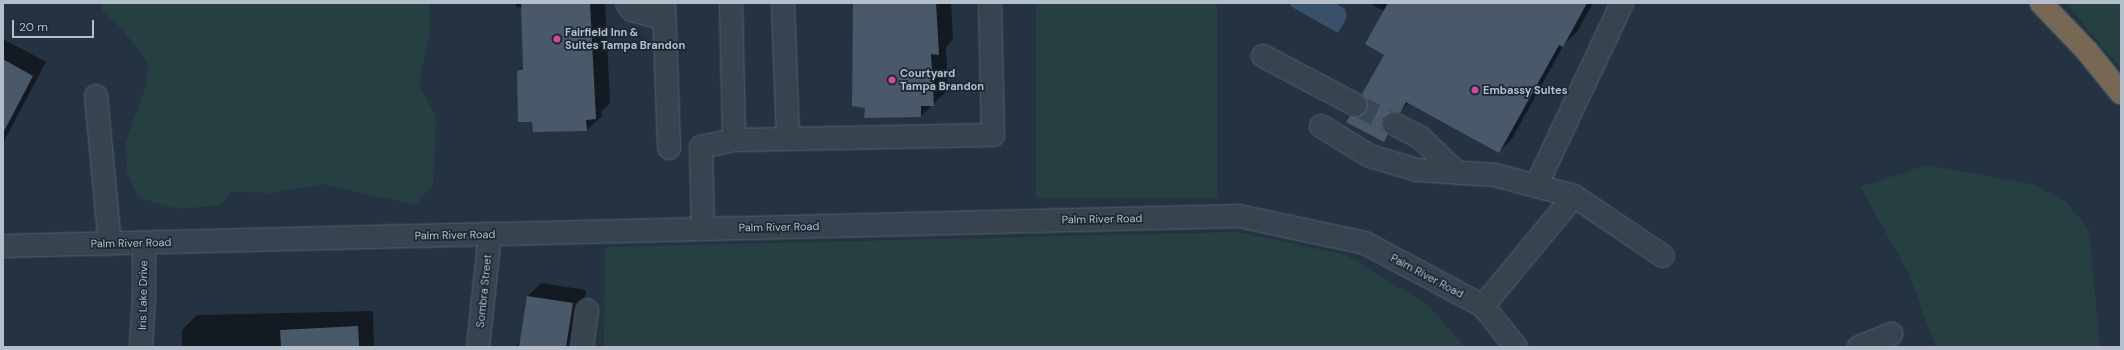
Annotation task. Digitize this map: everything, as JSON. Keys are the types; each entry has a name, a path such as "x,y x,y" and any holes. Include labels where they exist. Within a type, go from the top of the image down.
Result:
{"highway":[{"path":"2041,3 2087,51 2121,93"}],"street":[{"path":"627,3 632,10 664,11 669,148"},
{"path":"730,3 734,140"},
{"path":"784,3 788,139"},
{"path":"703,229 701,147 734,140 993,135 990,3"},
{"path":"1536,186 1622,3"},
{"path":"1263,56 1356,105"},
{"path":"96,96 110,243"},
{"path":"1394,124 1421,138 1458,173"},
{"path":"1321,126 1370,156 1417,170 1495,175 1574,196 1663,256"},
{"path":"1483,306 1574,196"},
{"name":"Palm River Road","path":"3,246 1239,216 1365,243 1483,306 1516,347"},
{"name":"Sombra Street","path":"478,347 490,234"},
{"name":"Iris Lake Drive","path":"141,347 144,296 144,243"},
{"path":"582,347 587,310"},
{"path":"1859,347 1891,334"}],"green space":[{"path":"102,3 430,3 430,31 419,84 436,117 433,185 415,205 322,184 274,193 232,192 221,205 179,209 138,198 127,172 126,142 146,86 148,64 124,31 102,10"},
{"path":"1036,3 1217,3 1217,198 1036,198"},
{"path":"2066,3 2121,3 2121,69"},
{"path":"1927,165 2036,185 2066,202 2089,230 2100,347 1936,347 1908,272 1860,187"},
{"path":"1238,232 1346,255 1428,305 1465,347 604,347 605,247"}],"water":[{"path":"1292,3 1335,3 1345,9 1347,17 1338,33 1290,6"}],"building":[{"name":"Fairfield Inn & Suites Tampa Brandon","path":"521,3 590,3 596,119 586,120 587,131 533,132 532,122 518,122 517,71 523,69"},
{"name":"Courtyard Tampa Brandon","path":"853,3 936,3 939,55 931,54 934,106 921,106 921,117 864,118 865,108 852,106"},
{"name":"Embassy Suites","path":"1388,3 1587,3 1563,47 1559,45 1499,153 1406,102 1400,113 1393,112 1383,118 1382,125 1388,135 1384,142 1346,122 1350,116 1362,116 1367,110 1367,99 1362,94 1384,55 1365,44"},
{"path":"3,59 33,76 3,133"},
{"path":"527,296 573,303 566,347 519,347"},
{"path":"358,326 359,347 281,347 280,330"}],"tunnel":[{"path":"1356,105 1394,124"}],"place":[{"name":"Fairfield Inn & Suites Tampa Brandon","path":"557,39"},
{"name":"Courtyard Tampa Brandon","path":"892,80"},
{"name":"Embassy Suites","path":"1475,90"}]}
